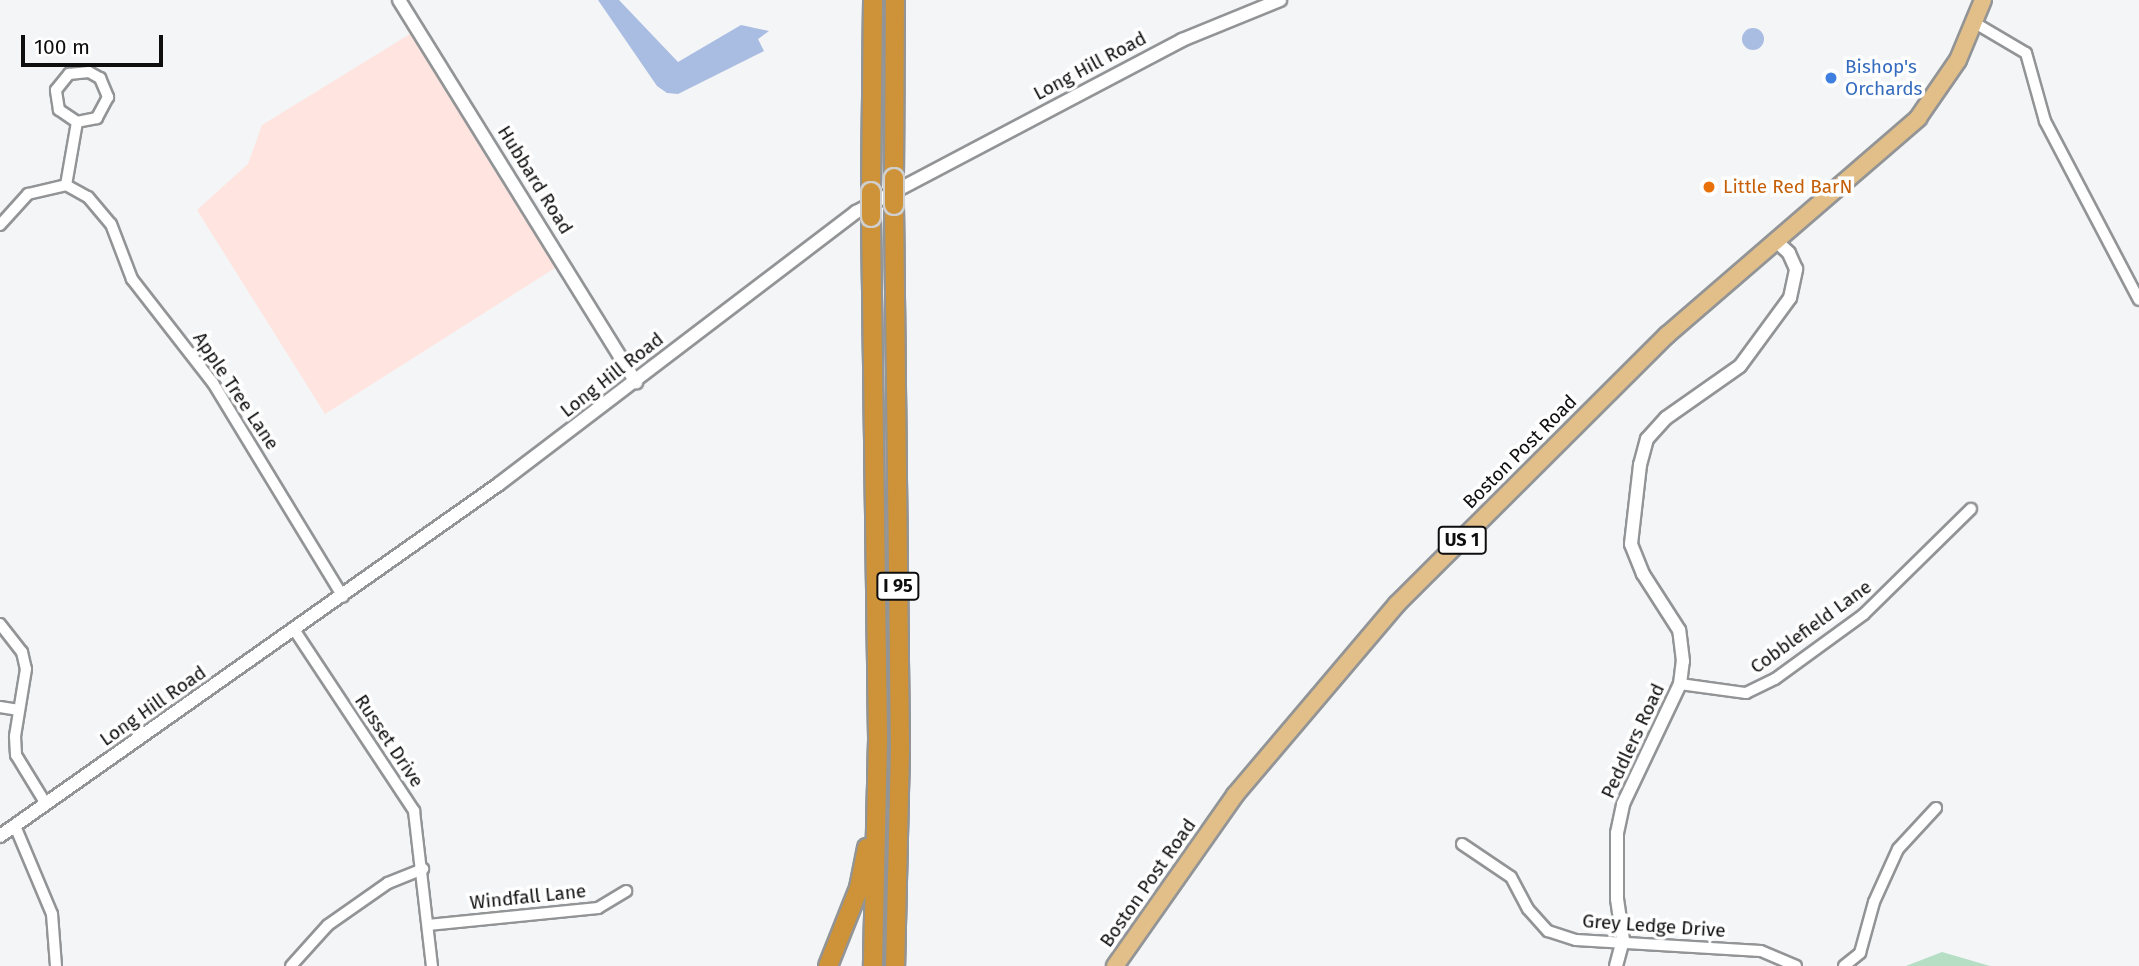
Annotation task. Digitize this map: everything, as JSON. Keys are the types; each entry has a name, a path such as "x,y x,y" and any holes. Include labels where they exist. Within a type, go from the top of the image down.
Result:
{"highway":[{"name":"I 95","path":"873,0 871,217 877,740 873,966"},
{"name":"I 95","path":"895,0 894,205 900,749 895,966"},
{"path":"828,966 859,888 867,847 877,740"}],"main road":[{"name":"Boston Post Road","path":"1115,966 1237,793 1397,604 1667,335 1918,118 1947,78 1975,23 1983,0"}],"street":[{"name":"Hubbard Road","path":"399,0 636,382"},
{"name":"Long Hill Road","path":"0,836 343,597 636,382 856,212 1182,40 1280,0"},
{"path":"1975,23 2026,53 2045,121 2097,224 2135,275 2139,300"},
{"path":"89,72 106,87 105,108 97,118 77,122 59,110 56,90 69,74 89,72"},
{"path":"0,225 28,194 66,185 77,122"},
{"name":"Apple Tree Lane","path":"66,185 88,197 111,223 132,279 213,383 343,597"},
{"name":"Peddlers Road","path":"1616,966 1623,940 1617,833 1623,804 1681,684 1679,630 1643,574 1631,544 1640,465 1647,439 1666,418 1737,369 1790,298 1796,269 1789,253 1775,240"},
{"name":"Cobblefield Lane","path":"1681,684 1746,693 1775,679 1864,614 1970,509"},
{"path":"0,624 22,652 26,669 19,710 16,755 46,804"},
{"name":"Russet Drive","path":"295,631 414,811 423,869 432,966"},
{"path":"0,707 19,710"},
{"path":"1843,966 1860,953 1874,902 1898,849 1936,808"},
{"path":"15,826 52,914 56,966"},
{"name":"Grey Ledge Drive","path":"1462,844 1511,877 1528,909 1548,931 1576,940 1623,940 1761,951 1796,966"},
{"path":"291,966 328,925 388,883 423,869"},
{"name":"Windfall Lane","path":"428,925 598,908 626,891"}],"shaded area":[{"path":"410,34 555,268 325,414 197,210 248,164 262,125"}],"green space":[{"path":"1942,952 1990,966 1906,966"}],"water":[{"path":"598,0 619,0 678,62 741,25 769,31 758,39 764,51 678,94 667,93 657,86"},
{"path":"1753,28 1761,31 1764,39 1761,47 1753,50 1745,47 1742,39 1745,31"}],"place":[{"name":"Bishop's Orchards","path":"1831,78"},
{"name":"Little Red BarN","path":"1709,187"}]}
